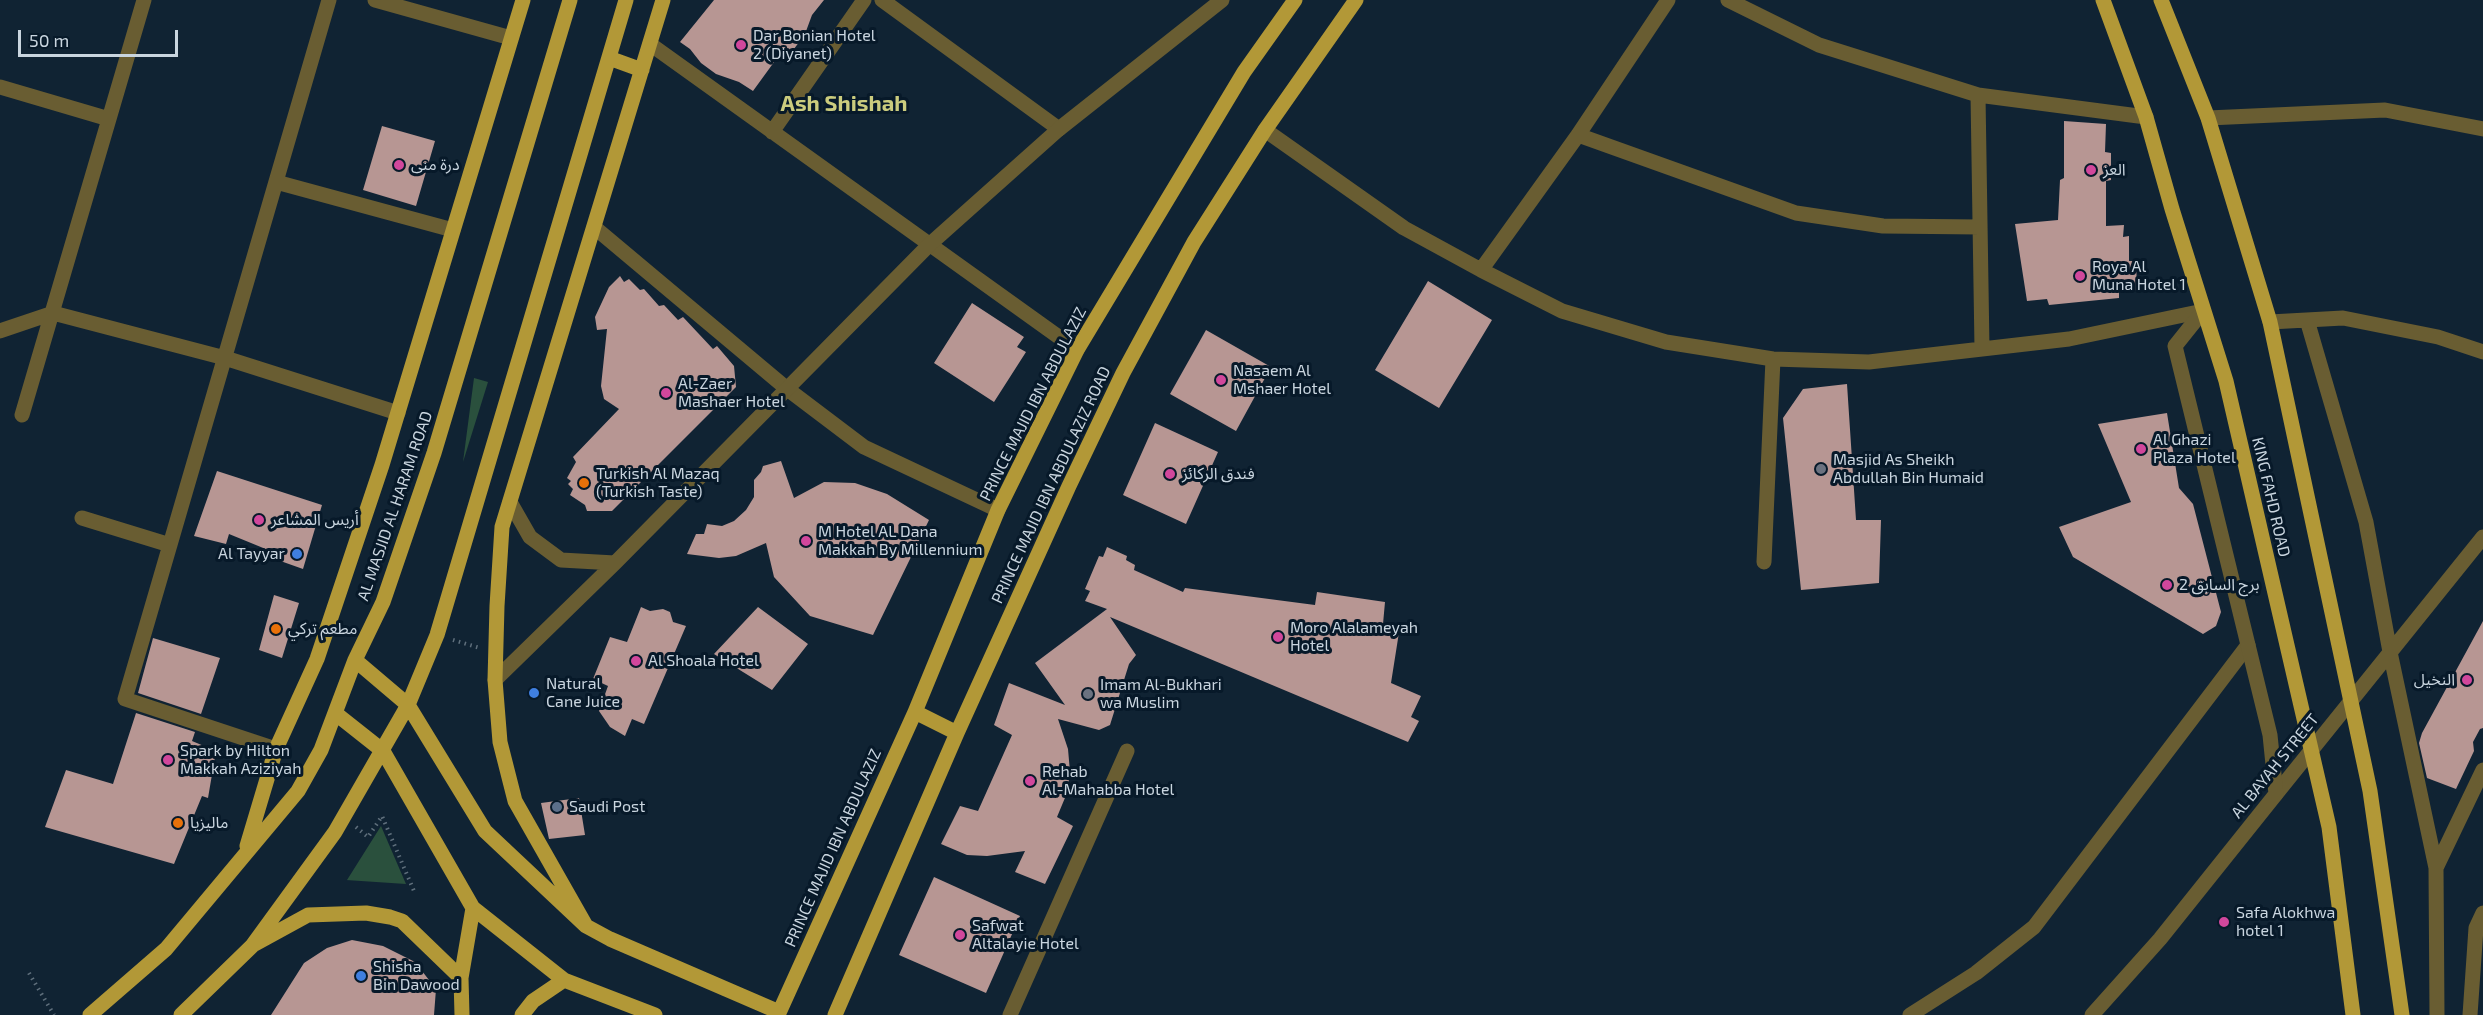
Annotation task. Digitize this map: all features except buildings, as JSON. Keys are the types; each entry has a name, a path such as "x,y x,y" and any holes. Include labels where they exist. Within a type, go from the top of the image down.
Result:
{"main road":[{"path":"245,852 276,749 317,659 398,413 523,0"},
{"name":"AL MASJID AL HARAM ROAD","path":"90,1015 166,949 298,791 321,750 355,660 383,602 434,453 570,0"},
{"path":"181,1015 252,946 344,817 408,705 437,635 626,0"},
{"path":"586,926 515,801 500,742 495,680 502,527 663,0"},
{"name":"PRINCE MAJID IBN ABDULAZIZ","path":"778,1014 915,712 998,510 1077,350 1244,72 1295,0"},
{"name":"PRINCE MAJID IBN ABDULAZIZ ROAD","path":"835,1015 957,733 1123,373 1194,242 1265,130 1356,0"},
{"name":"KING FAHD ROAD","path":"2103,0 2146,117 2226,381 2329,827 2352,1015"},
{"path":"2161,0 2208,118 2270,322 2370,791 2402,1015"},
{"path":"609,58 642,70"},
{"path":"355,660 408,705 485,831 586,926 610,939 778,1014"},
{"path":"915,712 957,733"},
{"path":"334,713 383,751 473,908 564,980 655,1015"},
{"path":"462,1015 461,978 473,908"},
{"path":"252,946 308,915 366,913 390,916 402,921 461,978"},
{"path":"522,1015 533,1001 564,980"}],"street":[{"path":"22,416 144,0"},
{"path":"276,749 125,699 329,0"},
{"path":"375,0 511,38"},
{"path":"772,132 864,0"},
{"path":"882,0 1059,129"},
{"path":"1481,270 1578,135 1668,0"},
{"path":"1728,0 1819,45 1978,95 2146,117"},
{"path":"495,680 615,563 929,245 1059,129 1217,1"},
{"path":"650,44 1077,350"},
{"path":"0,87 109,120"},
{"path":"1978,95 1982,349"},
{"path":"2208,118 2385,111 2483,129"},
{"path":"1265,130 1404,228 1481,270 1562,311 1666,342 1773,359 1869,362 2069,339 2203,311"},
{"path":"1578,135 1796,213 1883,226 1980,227"},
{"path":"276,182 453,230"},
{"path":"594,227 786,388 864,447 998,510"},
{"path":"2203,311 2175,346 2270,735 2276,794"},
{"path":"0,331 52,313 225,358 398,413"},
{"path":"2270,322 2343,318 2438,337 2483,352"},
{"path":"2307,320 2366,522 2390,652 2436,868 2437,1015"},
{"path":"1764,562 1773,359"},
{"path":"510,502 530,537 561,560 615,563"},
{"path":"82,518 170,545"},
{"name":"AL BAYAH STREET","path":"2092,1015 2160,939 2483,537"},
{"path":"1911,1015 1976,973 2034,927 2248,645"},
{"path":"1010,1015 1127,751"},
{"path":"2436,868 2483,770"},
{"path":"2470,1015 2476,928 2483,913"}],"path":[{"path":"437,635 496,652"},
{"path":"344,817 368,837 382,816 414,891"},
{"path":"28,973 54,1015"}],"green space":[{"path":"474,378 488,382 463,462"},
{"path":"381,826 406,884 346,880 347,880"}],"place":[{"name":"Dar Bonian Hotel 2 (Diyanet)","path":"741,45"},
{"name":"درة منى","path":"399,165"},
{"name":"العز","path":"2091,170"},
{"name":"Roya Al Muna Hotel 1","path":"2080,276"},
{"name":"Nasaem Al Mshaer Hotel","path":"1221,380"},
{"name":"Al-Zaer Mashaer Hotel","path":"666,393"},
{"name":"Al Ghazi Plaza Hotel","path":"2141,449"},
{"name":"Masjid As Sheikh Abdullah Bin Humaid","path":"1821,469"},
{"name":"فندق الركائز","path":"1170,474"},
{"name":"Turkish Al Mazaq (Turkish Taste)","path":"584,483"},
{"name":"أريس المشاعر","path":"259,520"},
{"name":"M Hotel AL Dana Makkah By Millennium","path":"806,541"},
{"name":"Al Tayyar","path":"297,554"},
{"name":"برج السابق 2","path":"2167,585"},
{"name":"مطعم تركي","path":"276,629"},
{"name":"Moro Alalameyah Hotel","path":"1278,637"},
{"name":"Al Shoala Hotel","path":"636,661"},
{"name":"النخيل","path":"2467,680"},
{"name":"Natural Cane Juice","path":"534,693"},
{"name":"Imam Al-Bukhari wa Muslim","path":"1088,694"},
{"name":"Spark by Hilton Makkah Aziziyah","path":"168,760"},
{"name":"Rehab Al-Mahabba Hotel","path":"1030,781"},
{"name":"Saudi Post","path":"557,807"},
{"name":"ماليزيا","path":"178,823"},
{"name":"Safa Alokhwa hotel 1","path":"2224,922"},
{"name":"Safwat Altalayie Hotel","path":"960,935"},
{"name":"Shisha Bin Dawood","path":"361,976"}],"district":[{"name":"Ash Shishah","path":"844,104"}]}
